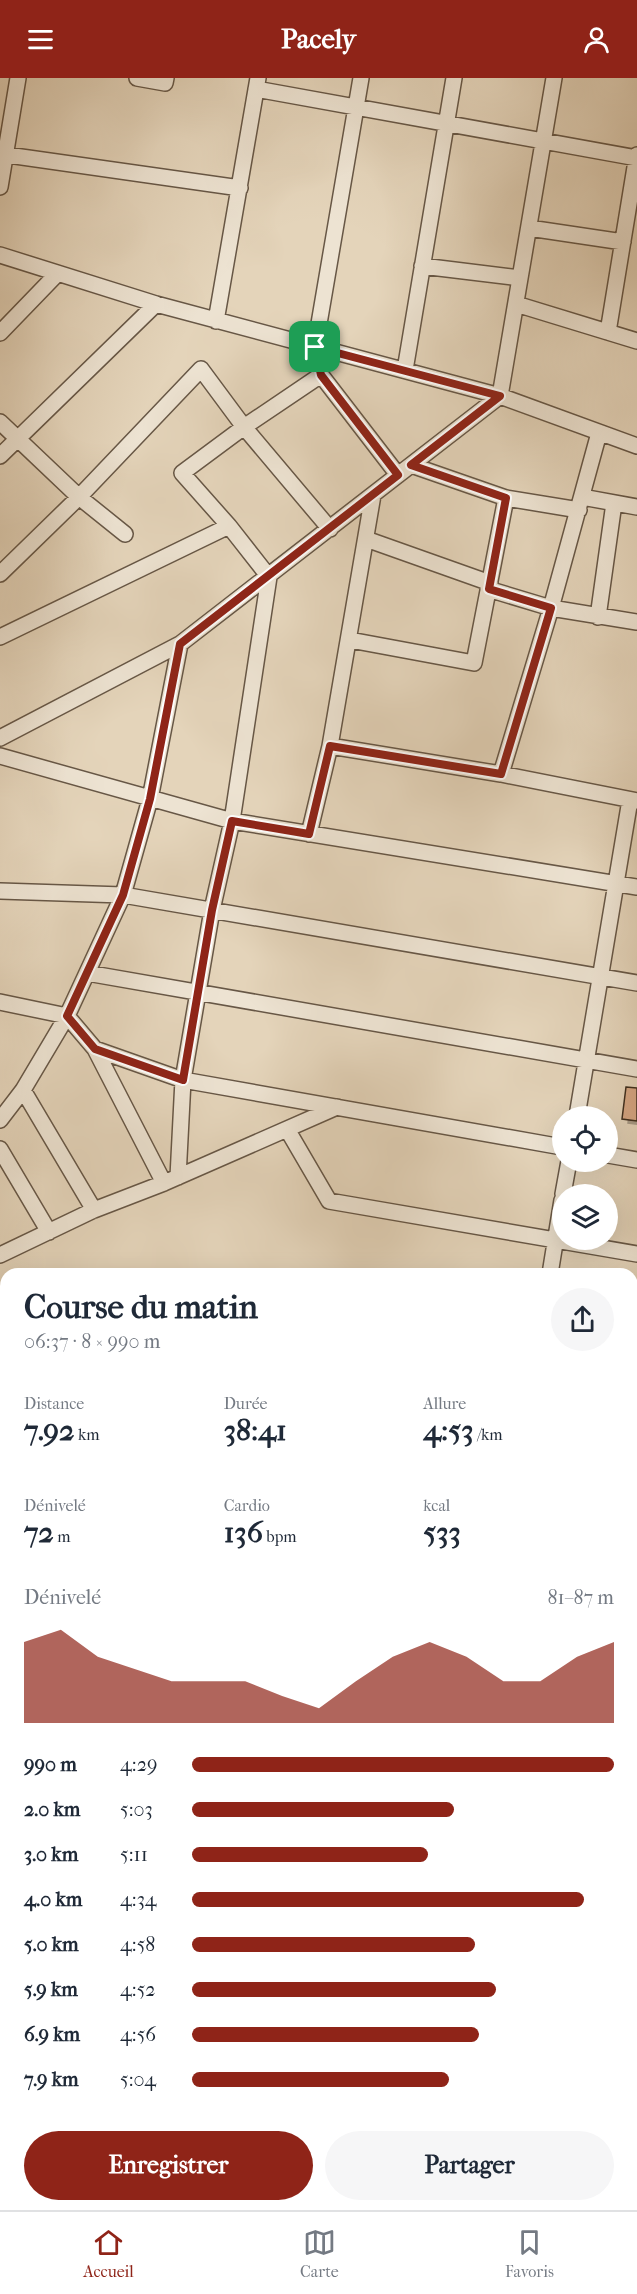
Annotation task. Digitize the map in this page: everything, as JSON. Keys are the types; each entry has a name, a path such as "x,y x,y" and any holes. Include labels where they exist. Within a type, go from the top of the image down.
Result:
{"street":[{"path":"0,187 3,154 18,78"},
{"path":"137,78 165,82 166,78"},
{"path":"361,78 315,347 321,375 404,470 506,498 580,504 614,503 637,507"},
{"path":"405,370 454,78"},
{"path":"0,738 180,644 500,396 554,78"},
{"path":"216,321 257,84 356,107 637,157 608,332"},
{"path":"3,154 240,188"},
{"path":"529,228 623,242"},
{"path":"0,255 216,321 500,396 637,446"},
{"path":"422,266 520,278"},
{"path":"0,333 57,274"},
{"path":"0,456 156,304"},
{"path":"516,304 637,341"},
{"path":"0,574 79,497 201,369 244,427 330,529"},
{"path":"171,1180 183,1080 212,910 232,821 269,577 229,526 182,473 244,427 321,375"},
{"path":"0,422 79,497 125,534"},
{"path":"501,774 551,608 599,433"},
{"path":"309,834 330,746 374,495"},
{"path":"350,640 474,663 506,498"},
{"path":"598,617 614,503"},
{"path":"0,638 229,526"},
{"path":"366,539 551,608 637,622"},
{"path":"0,1120 23,1090 67,1016 123,895 150,799 180,644"},
{"path":"330,746 501,774 633,801 616,883 578,1106"},
{"path":"0,756 232,821 637,887"},
{"path":"0,891 123,895 637,983"},
{"path":"87,973 586,1062 637,1069"},
{"path":"0,1002 67,1016 95,1049 171,1180"},
{"path":"95,1049 183,1080 552,1145"},
{"path":"23,1090 94,1210"},
{"path":"0,1255 94,1210 171,1180 337,1107"},
{"path":"287,1129 329,1201 552,1239"},
{"path":"0,1149 49,1232"},
{"path":"618,1157 637,1160"},
{"path":"551,1268 554,1250"},
{"path":"614,1250 637,1254"}],"building":[{"path":"626,1087 637,1088 637,1121 622,1119"}],"route":[{"path":"315,347 500,396 411,465 506,498 489,589 551,608 501,774 330,746 309,834 232,821 212,910 183,1080 95,1049 67,1016 123,895 150,799 180,644 398,475 321,375 315,347"}]}
